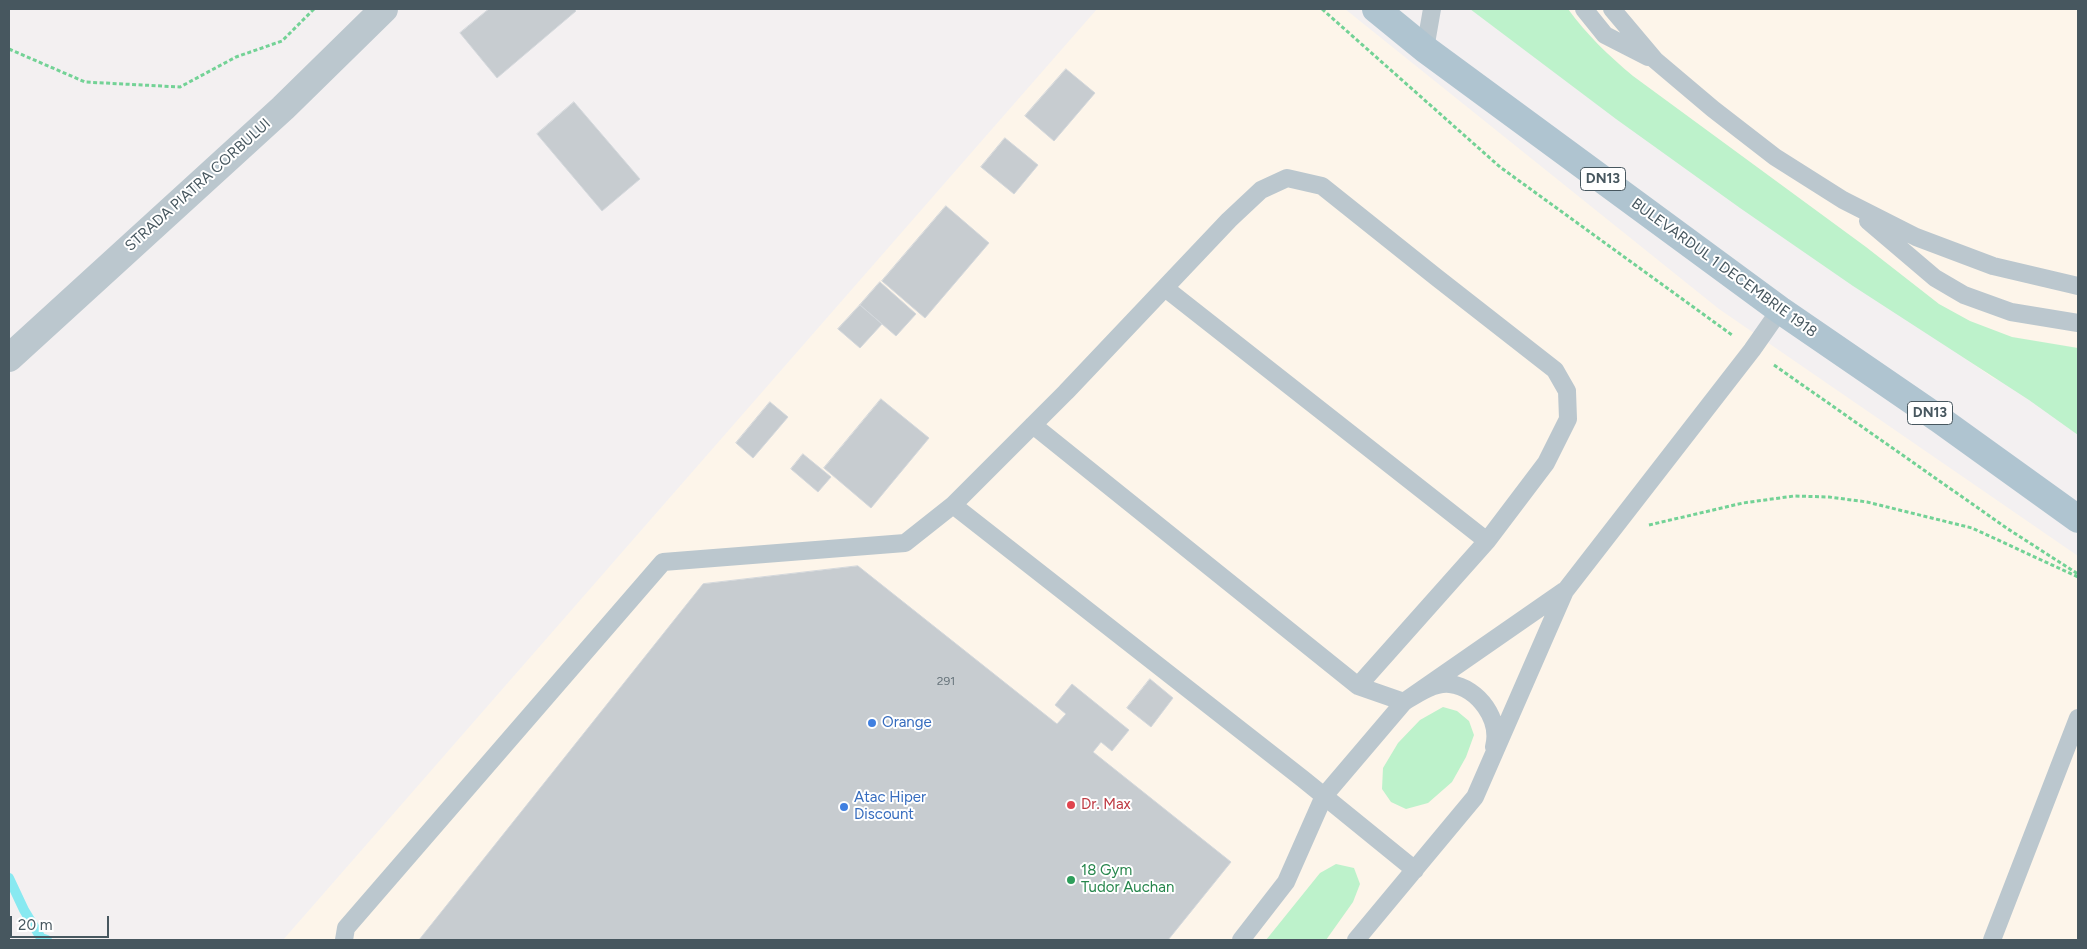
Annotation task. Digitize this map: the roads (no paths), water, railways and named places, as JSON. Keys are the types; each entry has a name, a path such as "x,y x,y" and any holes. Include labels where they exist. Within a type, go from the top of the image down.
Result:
{"main road":[{"name":"BULEVARDUL 1 DECEMBRIE 1918","path":"1376,9 1426,49 1780,310 1939,419 2078,520"}],"street":[{"name":"STRADA PIATRA CORBULUI","path":"9,358 283,108 384,9"}],"lane":[{"path":"1426,49 1432,9"},
{"path":"1584,9 1605,35 1655,60"},
{"path":"1612,9 1655,60 1713,109 1775,157 1843,200 1916,237 1993,266 2078,286"},
{"path":"344,940 346,928 662,562 905,543 953,505 1118,339 1260,190 1287,178 1322,186 1436,278 1555,370 1567,391 1568,419 1546,464 1488,541 1358,686"},
{"path":"1843,200 1935,278 1964,295 2011,312 2078,323"},
{"path":"1916,237 1914,247 1918,262"},
{"path":"1165,288 1488,541"},
{"path":"1356,940 1475,796 1565,591 1752,350 1780,310"},
{"path":"1033,424 1358,686 1404,702 1428,688 1450,684 1474,694 1491,713 1496,738 1490,762"},
{"path":"953,505 1324,796 1415,870"},
{"path":"1241,940 1286,882 1324,796 1404,702 1565,591"},
{"path":"1992,940 2078,718"}],"waterway":[{"path":"9,878 24,910 41,938 47,940"}],"place":[{"name":"Orange","path":"872,723"},
{"name":"Dr. Max","path":"1071,805"},
{"name":"Atac Hiper Discount","path":"844,807"},
{"name":"18 Gym Tudor Auchan","path":"1071,880"}]}
